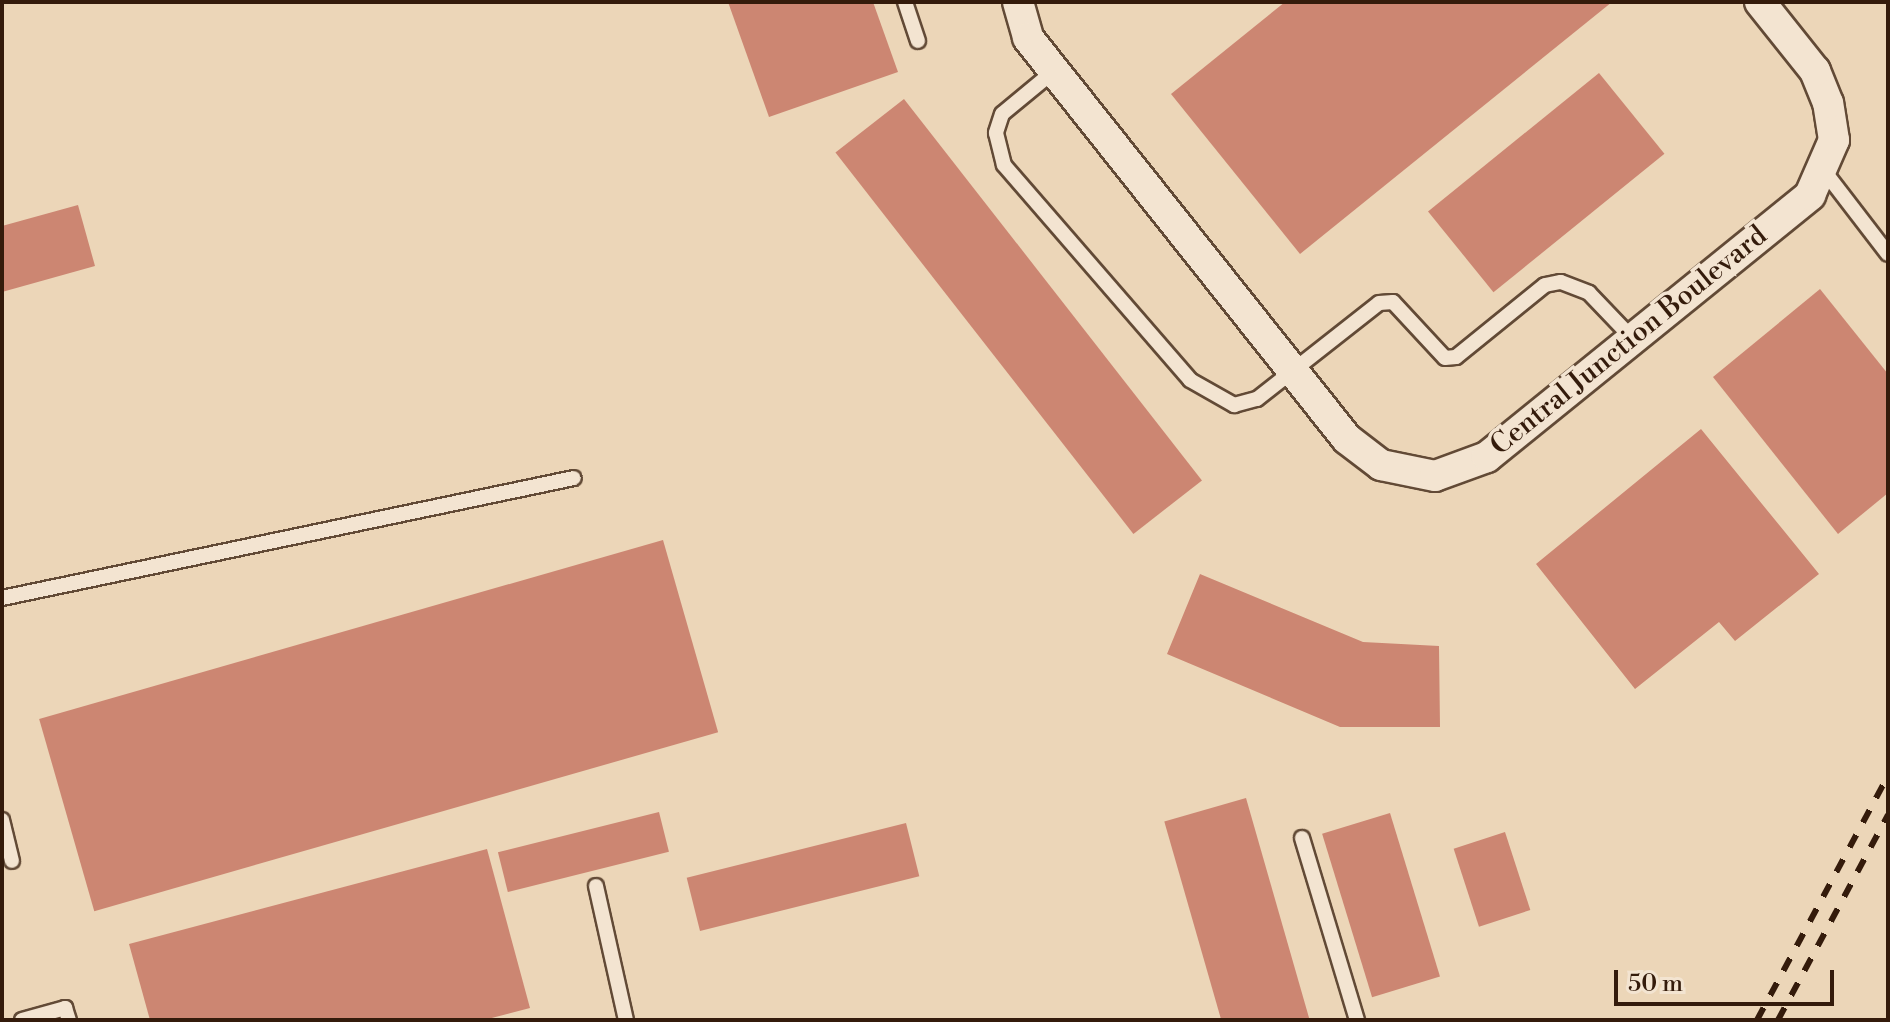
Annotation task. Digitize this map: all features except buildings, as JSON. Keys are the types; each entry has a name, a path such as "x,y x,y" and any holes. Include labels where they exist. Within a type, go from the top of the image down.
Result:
{"street":[{"name":"Central Junction Boulevard","path":"1018,2 1028,38 1347,439 1381,465 1435,476 1487,457 1810,195 1825,172 1834,140 1828,103 1815,71 1760,2"}],"lane":[{"path":"905,2 918,41"},
{"path":"1054,71 1002,114 996,133 1004,165 1190,380 1234,405 1257,399 1348,323 1393,302 1445,358 1456,357 1545,285 1561,282 1589,293 1633,339"},
{"path":"1825,172 1888,254"},
{"path":"2,598 574,478"},
{"path":"2,820 12,861"},
{"path":"1302,838 1357,1020"},
{"path":"596,886 626,1020"},
{"path":"22,1020 65,1008 69,1020"}],"railway":[{"path":"1757,1020 1888,776"},
{"path":"1778,1020 1888,815"}]}
